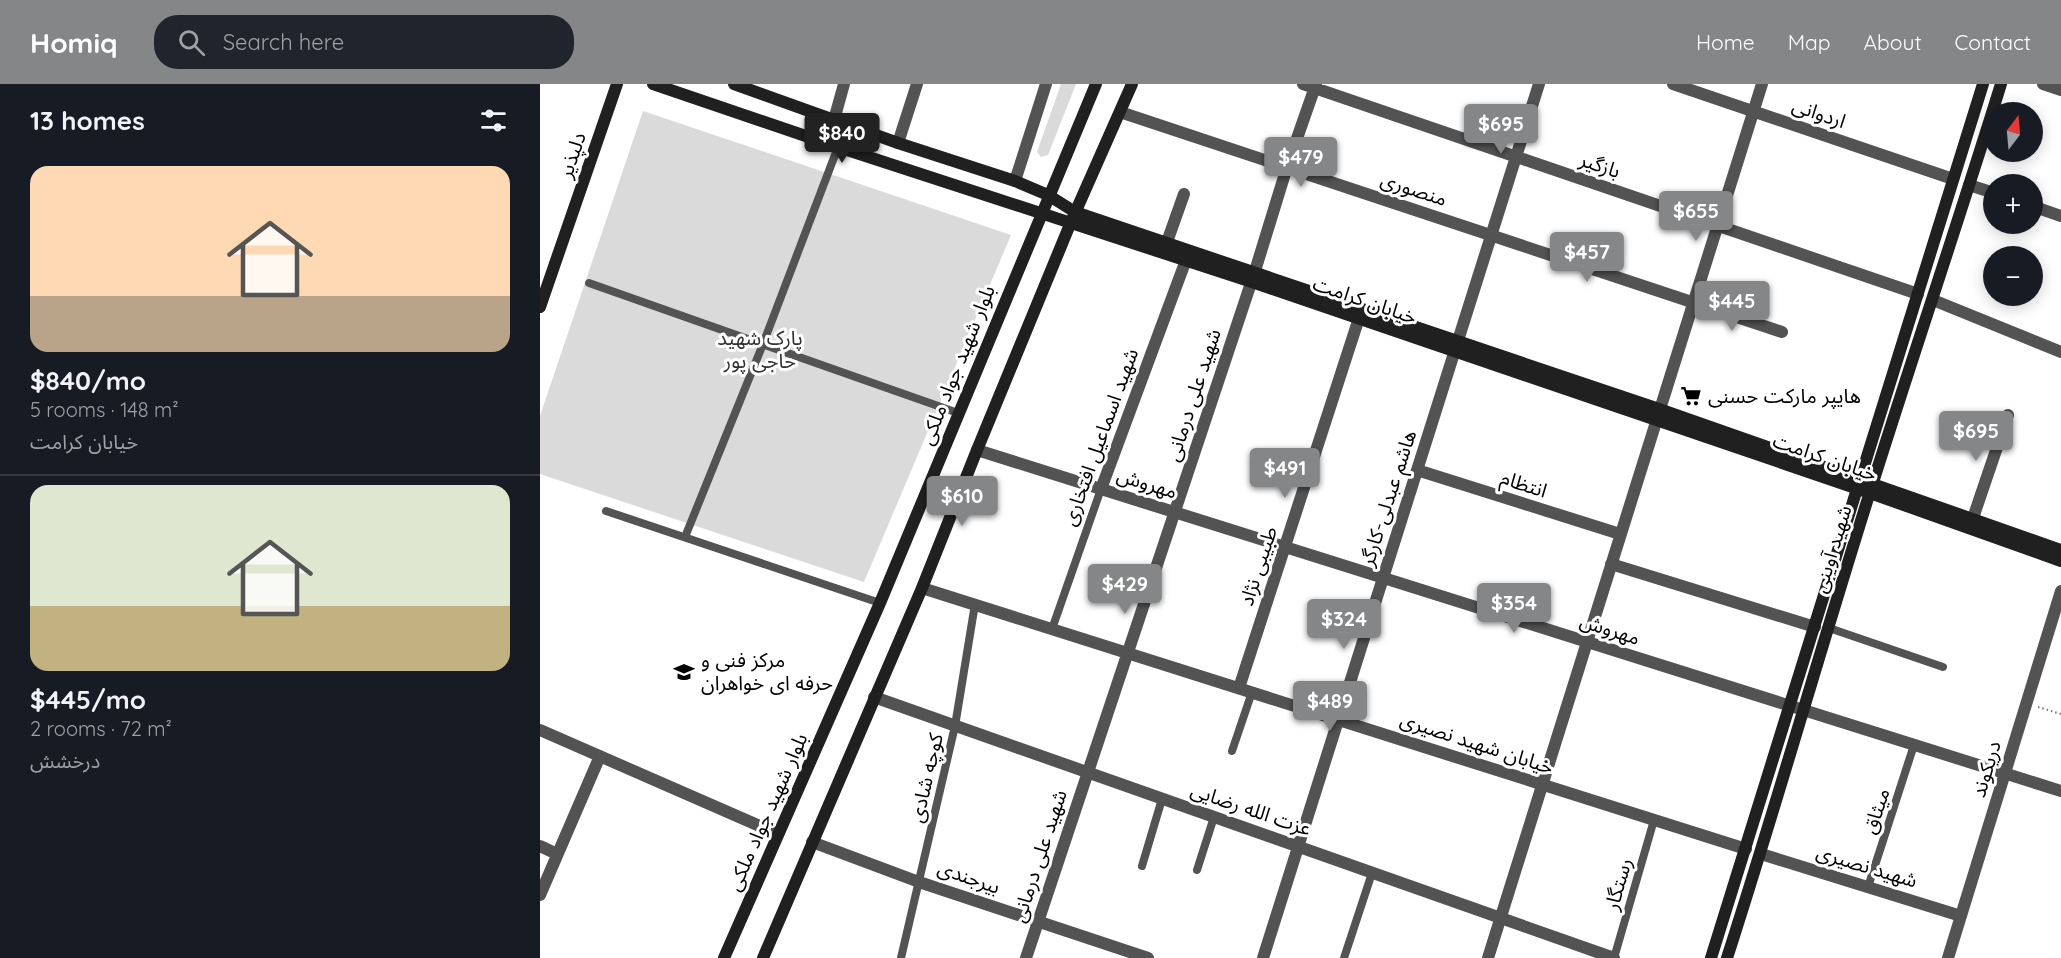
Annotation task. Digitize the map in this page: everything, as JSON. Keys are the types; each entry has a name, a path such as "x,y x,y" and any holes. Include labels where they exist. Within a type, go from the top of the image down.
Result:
{"main road":[{"name":"دلپذیر","path":"540,307 617,84"},
{"name":"خیابان کرامت","path":"653,84 838,147 1041,212 1073,217 1167,242 1359,318 1456,347"},
{"name":"خیابان کرامت","path":"734,84 1015,182 1048,195 1073,217 1186,260 1254,277 1658,414 1865,486 2061,561"},
{"name":"بلوار شهید جواد ملکی","path":"724,958 879,603 1096,84"},
{"path":"764,958 922,588 976,450 1073,217 1132,84"},
{"name":"شهید آوینی","path":"1727,958 1829,628 1918,294 1983,84"},
{"name":"شهید آوینی","path":"1711,958 1815,627 1933,300 2001,84"},
{"name":"خیابان کرامت","path":"1865,486 1973,518 2061,550"}],"street":[{"path":"834,120 844,84"},
{"path":"898,143 917,84"},
{"path":"1015,182 1046,84"},
{"name":"هاشم عبدلی-کارگر","path":"1263,958 1539,84"},
{"name":"اردوانی","path":"1673,84 1953,179"},
{"path":"1488,958 1762,84"},
{"path":"2043,84 2061,90"},
{"name":"بازگیر","path":"1311,85 1918,294"},
{"name":"شهید علی درمانی","path":"1026,958 1254,277 1311,85"},
{"name":"منصوری","path":"1120,111 1782,332"},
{"path":"1969,185 1983,189"},
{"path":"1167,242 1184,194"},
{"path":"2043,210 2061,216"},
{"name":"شهید اسماعیل افتخاری","path":"1101,489 1186,260"},
{"path":"1933,300 2061,352"},
{"name":"طبیبی نژاد","path":"1239,688 1359,318"},
{"path":"1973,518 2008,415"},
{"name":"مهروش","path":"976,450 2061,791"},
{"name":"انتظام","path":"1417,470 1620,534"},
{"path":"1611,564 1815,627"},
{"name":"خیابان شهید نصیری","path":"922,588 1746,849"},
{"name":"دریکوند","path":"1948,958 2061,591"},
{"name":"عزت الله رضایی","path":"874,697 1614,958"},
{"path":"540,730 778,834"},
{"path":"540,895 600,756"},
{"name":"بیرجندی","path":"812,842 1134,956 1148,958"},
{"path":"540,846 558,854"},
{"name":"شهید نصیری","path":"1761,854 1961,916"}],"lane":[{"path":"685,537 763,344 838,147"},
{"path":"589,283 958,413"},
{"name":"شهید اسماعیل افتخاری","path":"1052,629 1101,489"},
{"path":"606,511 879,603"},
{"name":"کوچه شادی","path":"901,958 955,726 975,604"},
{"path":"1829,628 1943,667"},
{"path":"1232,751 1252,692"},
{"name":"میثاق","path":"1868,887 1914,745"},
{"path":"1142,866 1162,799"},
{"path":"1197,870 1214,817"},
{"name":"رستگار","path":"1614,958 1654,820"},
{"path":"1344,958 1372,873"}],"path":[{"path":"2027,704 2061,714"}],"green space":[{"path":"1061,84 1076,84 1048,155 1041,157 1037,152"},
{"name":"پارک شهید حاجی پور","path":"643,111 1011,235 864,582 540,474 540,416"}],"place":[{"name":"هایپر مارکت حسنی","path":"1691,396"},
{"name":"مرکز فنی و حرفه ای خواهران","path":"684,672"}]}
